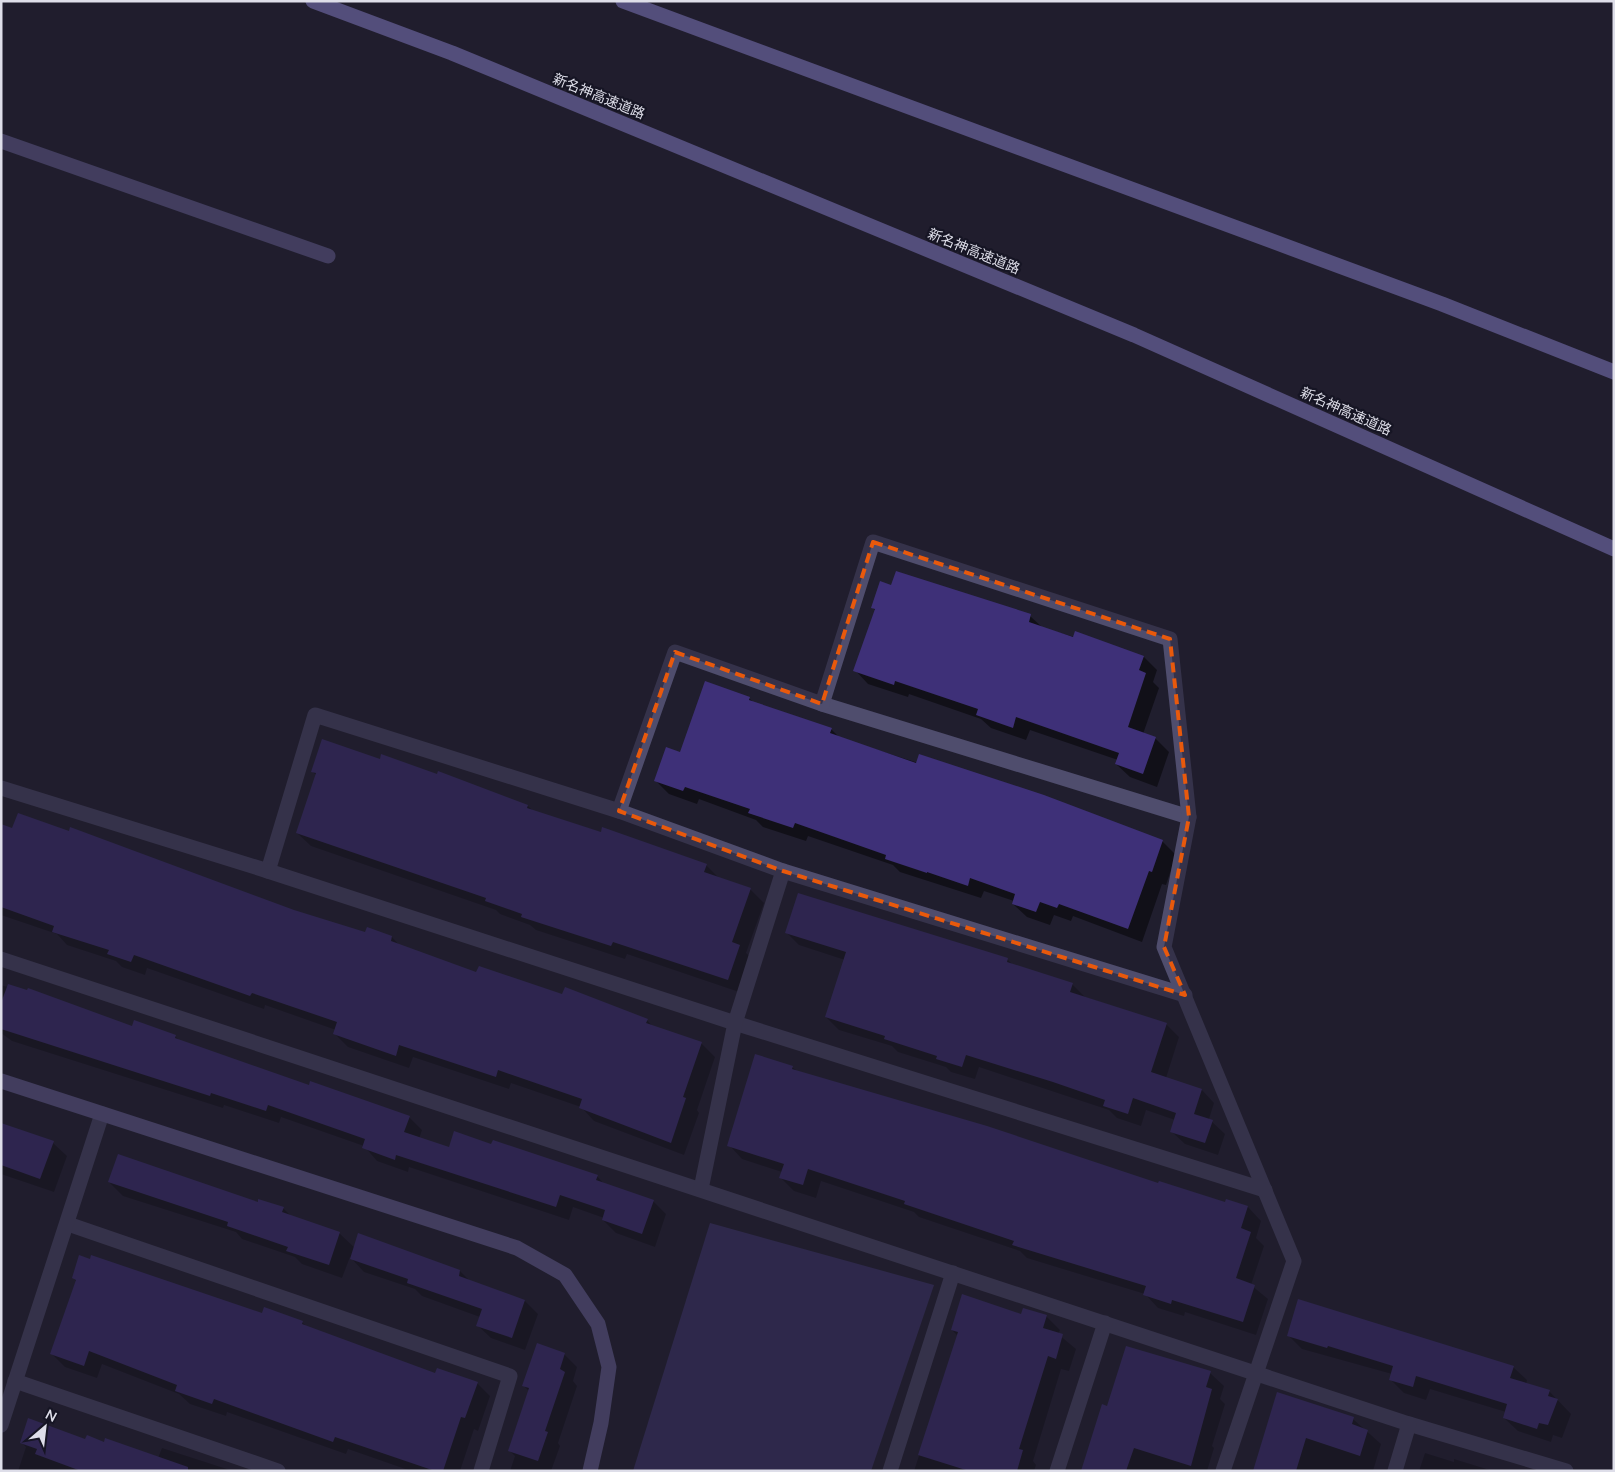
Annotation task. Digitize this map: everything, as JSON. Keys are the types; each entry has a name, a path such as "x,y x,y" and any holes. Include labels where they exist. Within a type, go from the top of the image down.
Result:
{"highway":[{"name":"新名神高速道路","path":"313,1 471,61 1134,335 1614,549"},
{"path":"624,1 1442,304 1614,372"}],"street":[{"path":"1,141 328,256"},
{"path":"822,704 873,542 1170,639 1189,817 1164,947 1294,1261 1222,1471"},
{"path":"620,811 675,652 822,704 1189,817"},
{"path":"268,871 315,715 620,811 784,871 1185,995"},
{"path":"1,788 268,871 735,1023 1265,1190"},
{"path":"701,1189 735,1023 784,871"},
{"path":"1,959 1409,1424 1556,1470"},
{"path":"1,1081 517,1248 565,1275 598,1324 609,1367 601,1423 590,1471"},
{"path":"1,1425 68,1224 102,1114"},
{"path":"68,1224 510,1376 481,1471"},
{"path":"890,1471 953,1273"},
{"path":"1057,1471 1104,1323"},
{"path":"15,1381 278,1471"},
{"path":"1395,1471 1409,1424"}],"highlighted area":[{"path":"873,542 1170,639 1189,817 1164,947 1185,995 783,871 619,811 675,652 822,704"}],"shaded area":[{"path":"710,1223 934,1285 871,1471 633,1471"}],"building":[{"path":"896,571 1031,614 1029,622 1073,637 1075,631 1144,656 1139,670 1146,673 1128,727 1156,737 1143,774 1115,764 1119,753 1016,717 1013,728 976,715 978,709 895,681 894,685 853,671 875,609 871,608 880,581 891,585"},
{"path":"705,681 750,697 749,700 832,728 830,733 916,763 919,754 1044,795 1163,840 1152,872 1149,871 1128,929 1059,904 1057,908 1040,902 1036,912 1012,904 1015,894 970,878 968,886 885,859 886,855 795,823 793,828 748,813 750,809 685,787 683,791 654,781 666,747 680,752"},
{"path":"322,739 380,759 381,754 437,774 438,771 528,805 527,808 601,832 602,827 707,864 704,872 751,888 732,942 740,945 728,980 613,942 611,946 521,917 522,914 485,901 486,898 296,833 316,773 311,772"},
{"path":"18,813 69,831 70,827 294,910 365,932 367,927 392,936 391,941 476,972 479,966 562,994 565,987 648,1019 646,1023 702,1042 683,1097 686,1098 671,1143 579,1108 582,1099 498,1070 496,1077 399,1045 396,1056 333,1034 337,1022 252,993 250,996 134,955 131,962 107,954 109,950 52,932 54,926 1,907 1,824 12,828"},
{"path":"798,893 1008,958 1007,962 1073,983 1070,992 1167,1023 1151,1072 1202,1089 1194,1114 1213,1120 1205,1143 1170,1132 1176,1113 1133,1098 1128,1114 1103,1106 1105,1100 1053,1082 966,1055 962,1067 936,1059 937,1056 884,1039 885,1036 825,1017 846,952 785,933"},
{"path":"8,984 27,990 28,988 132,1026 134,1020 176,1035 175,1038 309,1085 310,1081 410,1116 404,1132 449,1147 454,1131 491,1144 493,1140 598,1175 596,1180 654,1200 642,1234 602,1220 605,1210 560,1195 556,1207 396,1155 395,1160 362,1148 365,1139 268,1105 266,1111 211,1093 210,1096 1,1029 1,1003"},
{"path":"755,1054 793,1066 792,1069 987,1126 1158,1183 1159,1181 1225,1202 1226,1199 1248,1206 1241,1228 1251,1232 1236,1278 1255,1285 1243,1322 1172,1300 1171,1304 1143,1295 1146,1286 1012,1245 1014,1241 904,1204 905,1201 808,1169 803,1185 779,1178 784,1164 727,1146"},
{"path":"1,1123 54,1141 40,1179 1,1165"},
{"path":"118,1154 258,1202 258,1199 284,1207 282,1212 340,1232 329,1265 286,1251 288,1247 227,1226 228,1222 108,1182"},
{"path":"358,1233 460,1270 459,1276 525,1300 512,1338 476,1326 482,1309 407,1283 408,1279 350,1259"},
{"path":"79,1255 90,1259 91,1255 262,1313 264,1307 303,1321 302,1324 435,1373 437,1368 478,1382 465,1418 461,1417 443,1471 435,1471 335,1437 333,1442 214,1399 212,1404 175,1391 177,1385 89,1351 84,1366 50,1354 76,1280 72,1278"},
{"path":"962,1294 1021,1314 1023,1308 1047,1315 1043,1328 1063,1334 1056,1359 1048,1356 1019,1449 1023,1450 1017,1471 969,1471 918,1455 958,1332 951,1330"},
{"path":"1298,1299 1514,1366 1510,1378 1550,1390 1548,1396 1558,1399 1548,1425 1539,1423 1537,1429 1503,1418 1507,1404 1416,1376 1413,1387 1389,1380 1393,1366 1328,1346 1327,1348 1287,1336"},
{"path":"537,1343 565,1353 560,1369 565,1372 545,1431 548,1432 538,1461 508,1451 529,1388 522,1386"},
{"path":"1126,1346 1211,1371 1206,1387 1212,1389 1191,1466 1134,1448 1126,1471 1081,1471 1102,1404 1107,1406"},
{"path":"1277,1392 1354,1417 1352,1424 1368,1430 1360,1456 1306,1438 1296,1471 1253,1471"},
{"path":"28,1418 85,1439 87,1435 104,1442 105,1438 188,1467 188,1471 81,1471 35,1454 37,1449 20,1443"}]}
